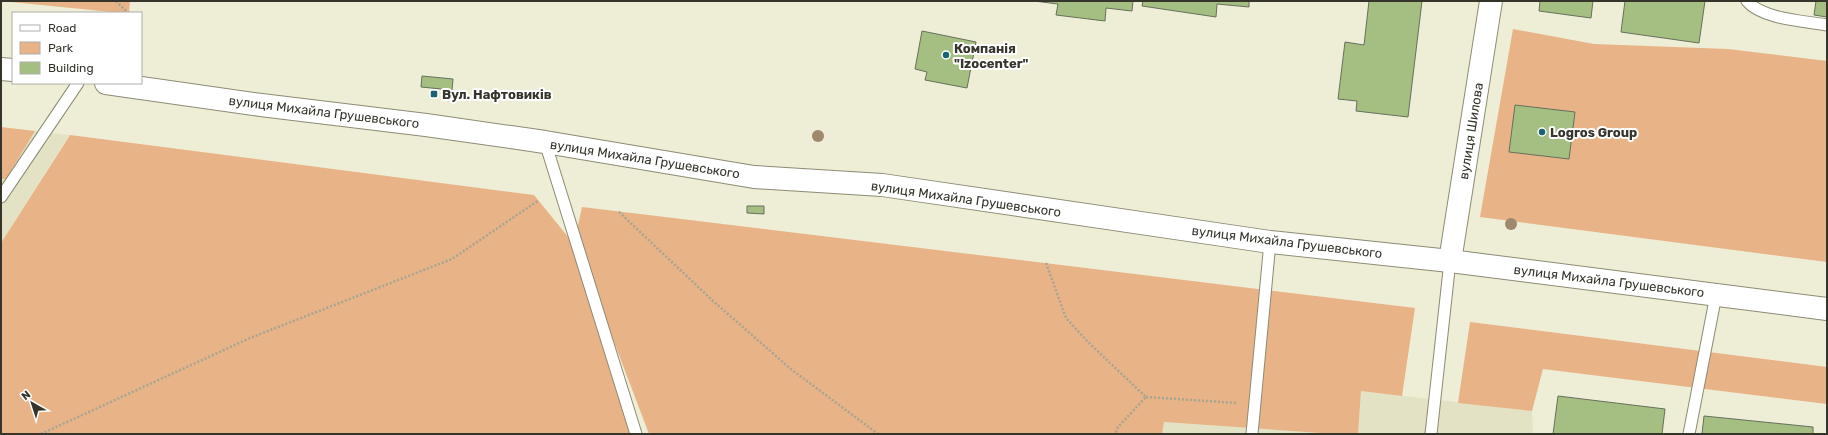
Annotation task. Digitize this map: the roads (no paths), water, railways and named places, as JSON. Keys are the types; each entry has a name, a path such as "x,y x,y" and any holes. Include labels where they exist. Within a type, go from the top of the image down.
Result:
{"main road":[{"name":"вулиця Шилова","path":"1450,261 1492,1"},
{"path":"1,69 12,70"},
{"name":"вулиця Михайла Грушевського","path":"113,84 545,142 754,177 882,186 1270,242 1450,261 1827,309"}],"lane":[{"path":"1746,1 1764,13 1827,25"},
{"path":"1,198 77,84"},
{"path":"545,142 636,434"},
{"path":"1252,434 1270,242"},
{"path":"1431,434 1450,261"},
{"path":"1689,434 1716,295"}],"place":[{"name":"Компанія \"Izocenter\"","path":"946,55"},
{"name":"Вул. Нафтовиків","path":"434,94"},
{"name":"Logros Group","path":"1542,132"}]}
